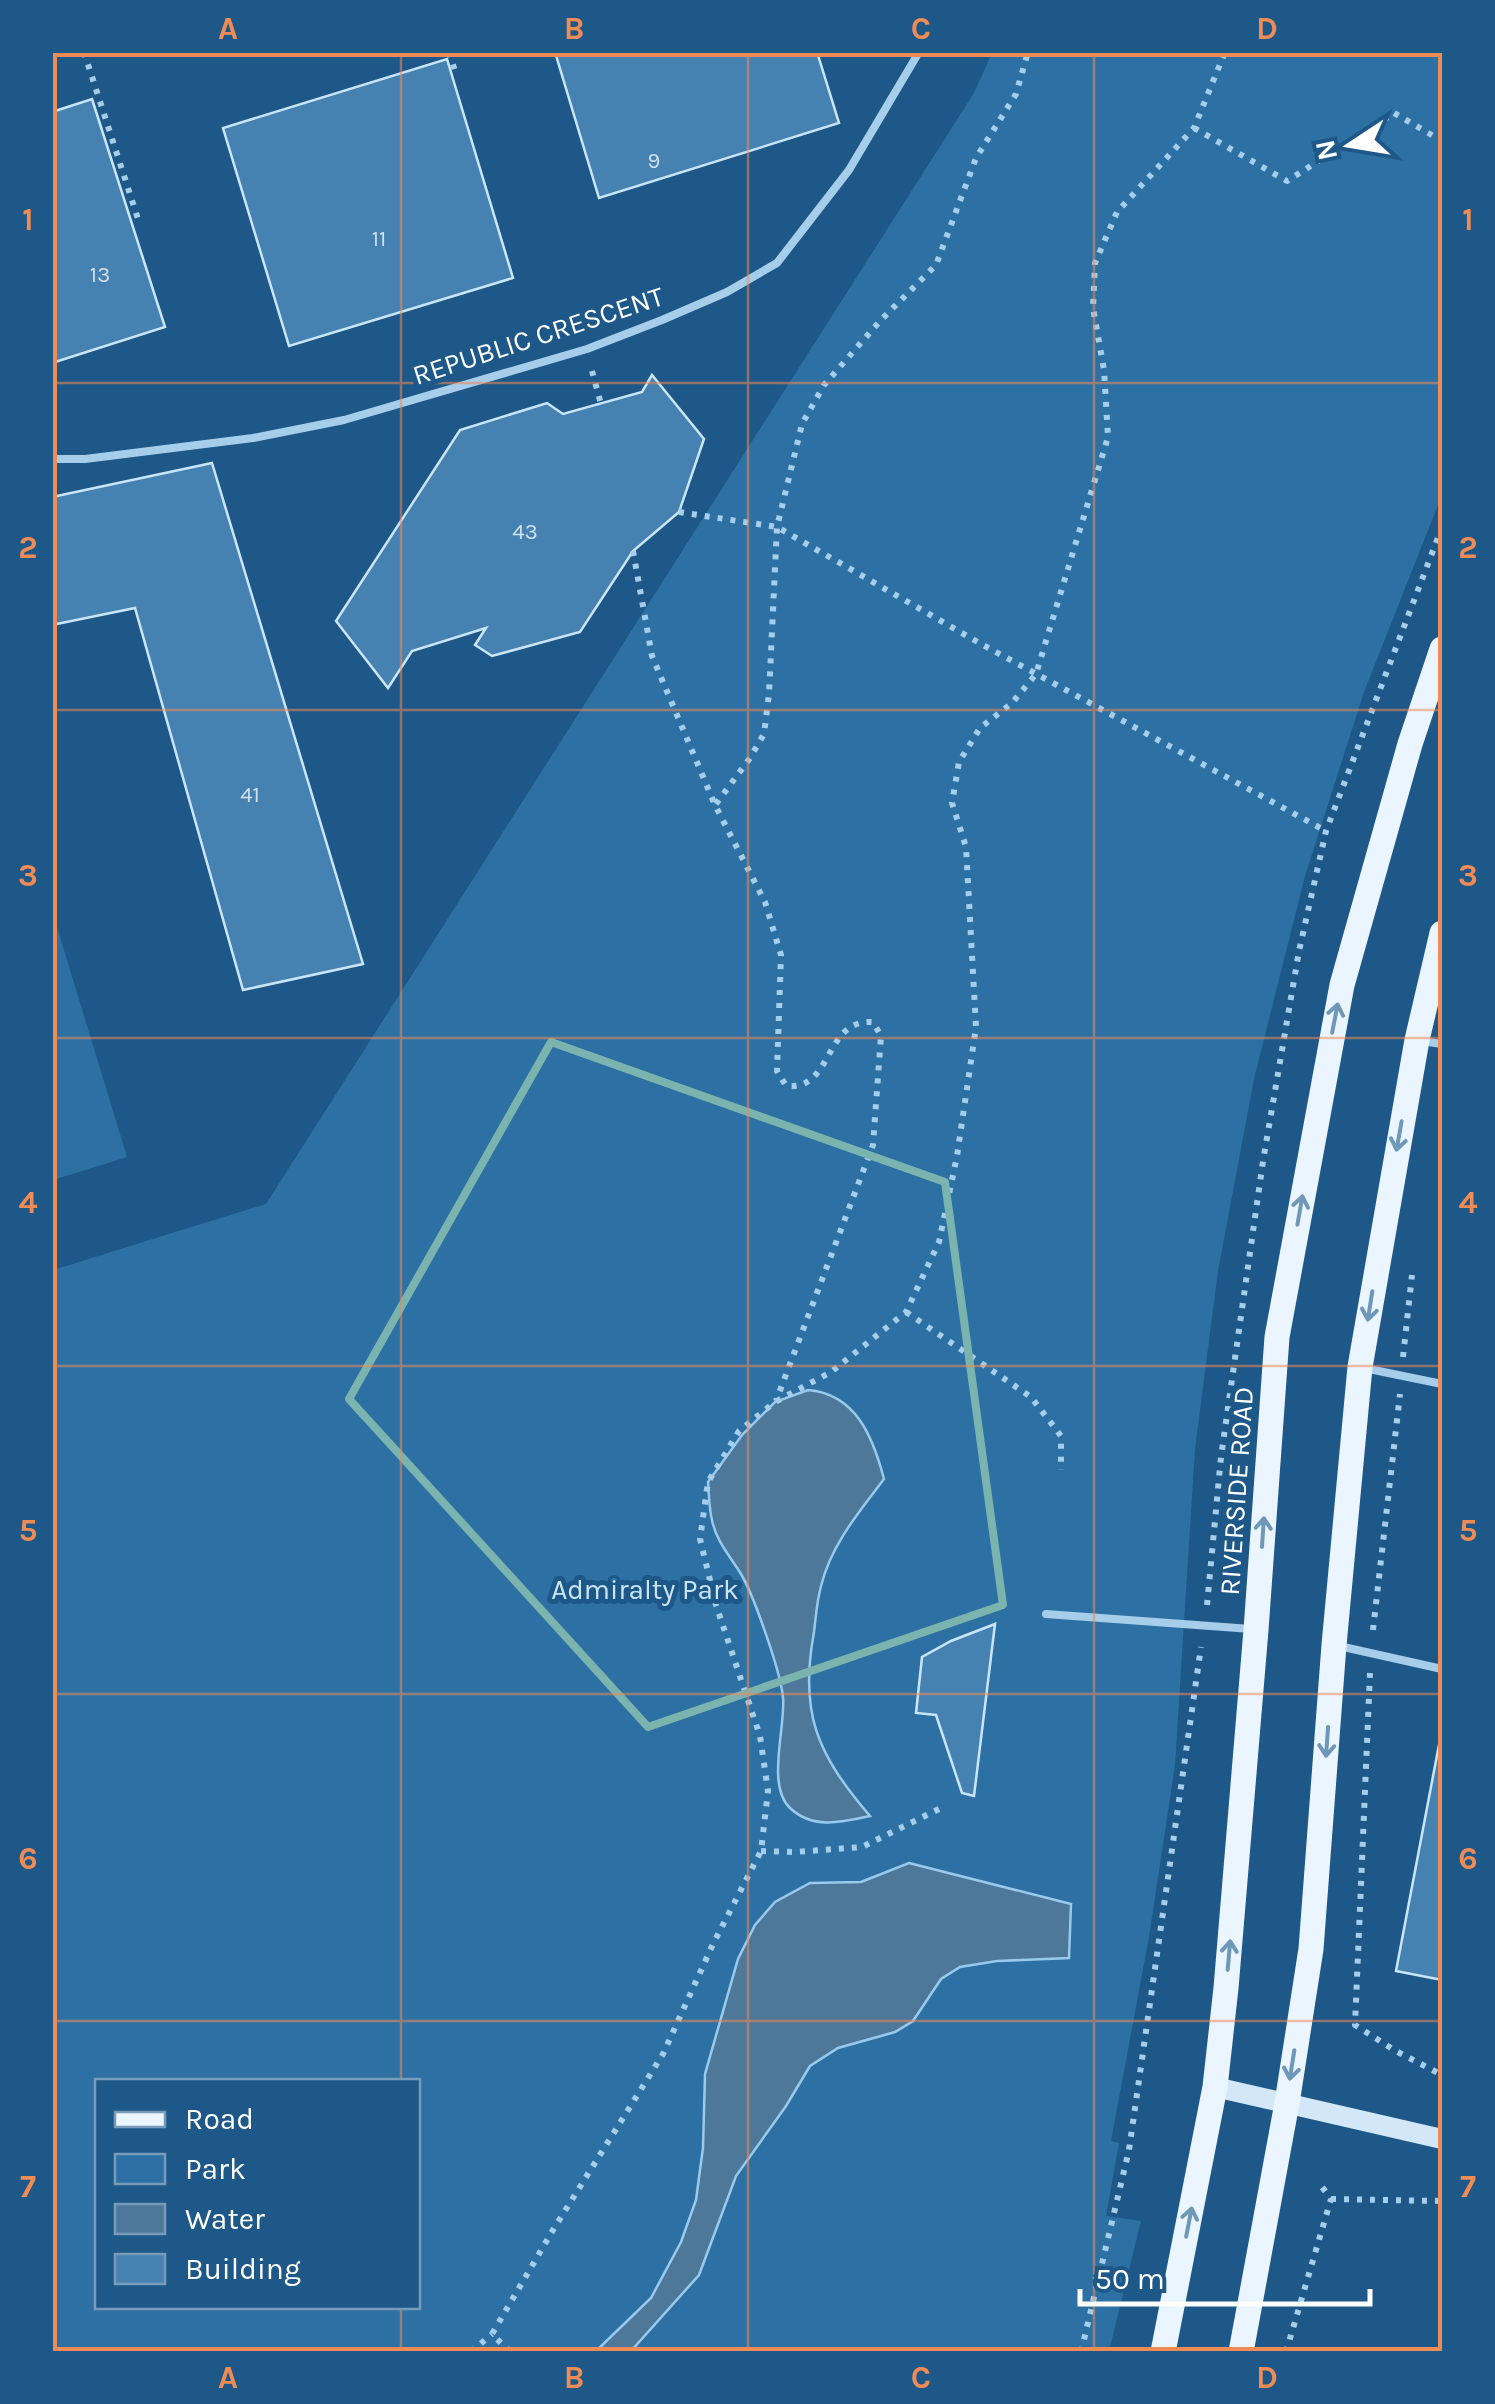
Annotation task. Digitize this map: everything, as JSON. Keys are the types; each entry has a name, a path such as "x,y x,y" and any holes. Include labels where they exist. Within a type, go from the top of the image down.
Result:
{"main road":[{"name":"RIVERSIDE ROAD","path":"1163,2352 1214,2087 1226,1988 1277,1337 1342,985 1410,744 1442,649"},
{"path":"1242,2352 1311,1949 1360,1367 1430,1042 1442,933"}],"street":[{"path":"1214,2087 1442,2139"}],"lane":[{"name":"REPUBLIC CRESCENT","path":"52,459 85,459 253,438 344,420 586,349 710,299 777,263 849,170 920,52"},
{"path":"1360,1367 1442,1384"},
{"path":"1046,1614 1256,1630"},
{"path":"1334,1645 1442,1669"}],"path":[{"path":"84,52 138,220"},
{"path":"449,52 455,71 451,74"},
{"path":"715,805 764,734 777,526 802,424 824,385 936,265 976,158 1016,94 1028,52"},
{"path":"470,2352 492,2334 663,2054 761,1850 768,1791 760,1736 716,1605 700,1540 708,1482 739,1431 775,1402 832,1372 906,1312 939,1242 957,1156 976,1027 966,847 952,803 959,762 980,728 1012,703 1036,674 1108,437 1104,370 1093,308 1094,262 1117,212 1194,128 1225,52"},
{"path":"1194,128 1287,181 1394,113 1442,141"},
{"path":"586,349 601,404"},
{"path":"679,512 777,526 1036,674 1326,830"},
{"path":"633,551 652,656 715,805 766,902 781,955 777,1071 786,1086 812,1081 845,1030 859,1021 873,1022 881,1036 873,1145 775,1402"},
{"path":"1413,1265 1370,1653 1355,2025 1442,2076"},
{"path":"906,1312 1031,1397 1061,1436 1061,1470"},
{"path":"1080,2352 1129,2150 1194,1694"},
{"path":"761,1850 795,1852 862,1847 945,1806"},
{"path":"1322,2187 1331,2199"},
{"path":"1331,2199 1442,2201"},
{"path":"1286,2352 1331,2199"},
{"path":"492,2334 510,2352"}],"highlighted area":[{"path":"551,1042 945,1182 1003,1605 648,1727 349,1399"}],"green space":[{"name":"Admiralty Park","path":"992,53 1442,53 1442,495 1364,692 1305,876 1254,1079 1218,1271 1195,1449 1175,1765 1149,1937 1111,2141 1119,2143 1106,2216 1141,2221 1109,2351 53,2352 53,1270 266,1204 974,93"},
{"path":"53,914 127,1157 52,1180"}],"water":[{"path":"808,1390 839,1400 860,1420 884,1479 847,1530 826,1571 810,1661 809,1686 816,1731 837,1772 870,1816 839,1822 808,1819 790,1808 783,1798 778,1771 781,1685 753,1599 717,1535 709,1501 708,1482 742,1435 775,1402"},
{"path":"909,1863 1071,1904 1069,1958 960,1967 941,1979 913,2021 895,2032 838,2048 810,2066 736,2176 699,2275 631,2351 596,2351 651,2298 681,2242 696,2200 703,2148 705,2074 738,1959 755,1925 775,1902 810,1883 861,1882"}],"building":[{"path":"555,52 817,52 839,123 599,198"},
{"path":"447,59 513,278 289,346 223,128"},
{"path":"92,99 165,327 52,363 52,112"},
{"path":"652,375 704,439 679,512 633,551 580,632 492,656 475,645 486,628 412,651 388,688 336,621 460,430 547,403 563,414 642,392"},
{"path":"212,463 363,964 243,990 135,608 52,625 52,497"},
{"path":"995,1624 974,1796 962,1793 936,1715 916,1713 922,1657"},
{"path":"1442,1729 1442,1980 1396,1971"}]}
